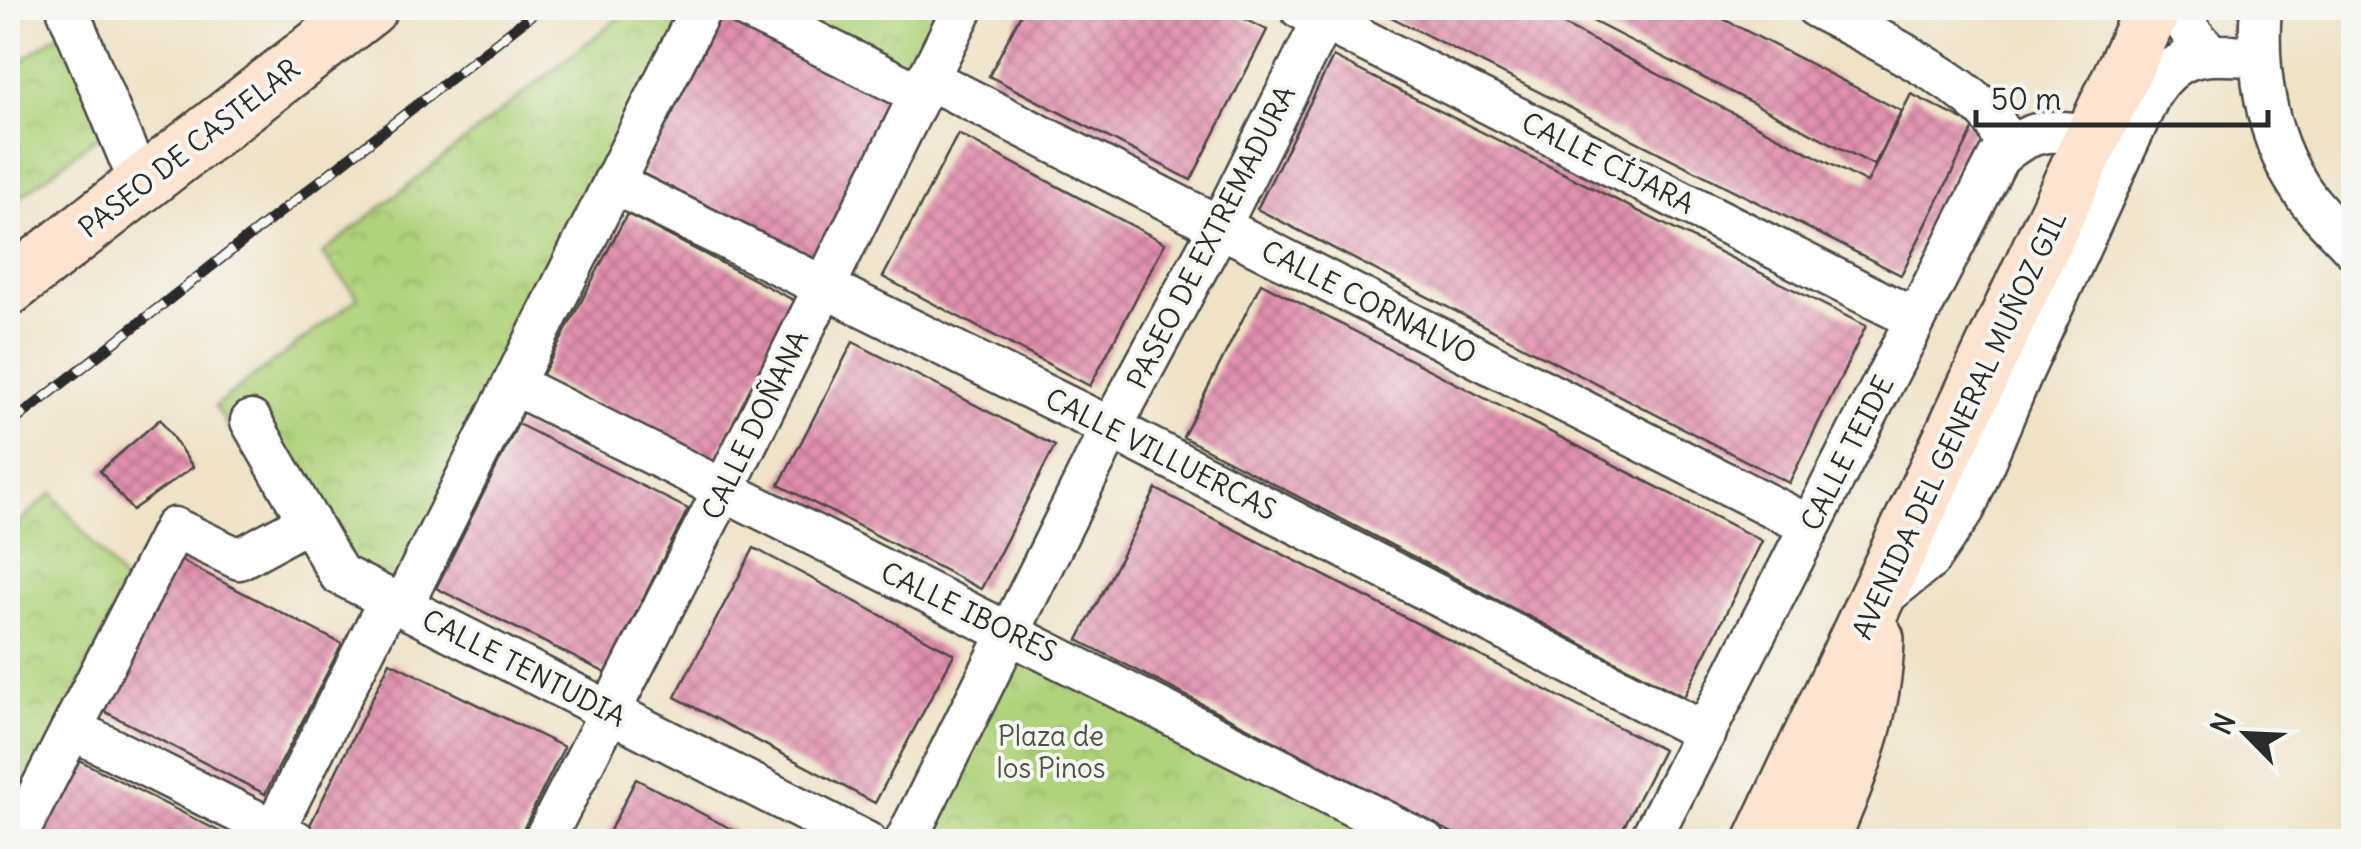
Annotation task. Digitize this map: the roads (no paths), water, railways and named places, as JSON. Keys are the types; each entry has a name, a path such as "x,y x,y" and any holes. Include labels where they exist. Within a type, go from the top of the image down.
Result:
{"main road":[{"name":"PASEO DE CASTELAR","path":"8,288 369,8"},
{"name":"AVENIDA DEL GENERAL MUÑOZ GIL","path":"1762,842 2152,8"},
{"path":"1820,842 1850,774 1875,684 1877,602"}],"street":[{"path":"68,8 141,186"},
{"path":"72,729 280,838 395,603 513,384 700,8"},
{"name":"CALLE CORNALVO","path":"746,8 923,86 1220,226 1810,526"},
{"name":"CALLE DOÑANA","path":"543,842 963,8"},
{"path":"1817,8 1868,33 1973,98 1996,123 2007,150 2016,141 2055,130 2093,136"},
{"path":"2176,8 2211,56"},
{"path":"2261,8 2259,56 2268,110 2280,148 2297,184 2354,249"},
{"name":"PASEO DE EXTREMADURA","path":"905,842 1111,428 1220,226 1318,11"},
{"name":"CALLE CÍJARA","path":"1318,11 1915,319"},
{"path":"1877,602 1929,560 1965,508 2019,380 2150,94 2164,72 2186,60 2259,56"},
{"name":"CALLE TEIDE","path":"1649,842 1998,158 2007,150"},
{"name":"CALLE VILLUERCAS","path":"613,183 1111,428 1706,734"},
{"name":"CALLE IBORES","path":"513,384 1425,842"},
{"name":"CALLE TENTUDIA","path":"252,421 339,574 866,842"},
{"path":"14,842 174,528 239,559 309,521"}],"railway":[{"path":"8,426 540,8"}],"park label":[{"name":"Plaza de los Pinos","path":"1051,752"}]}
